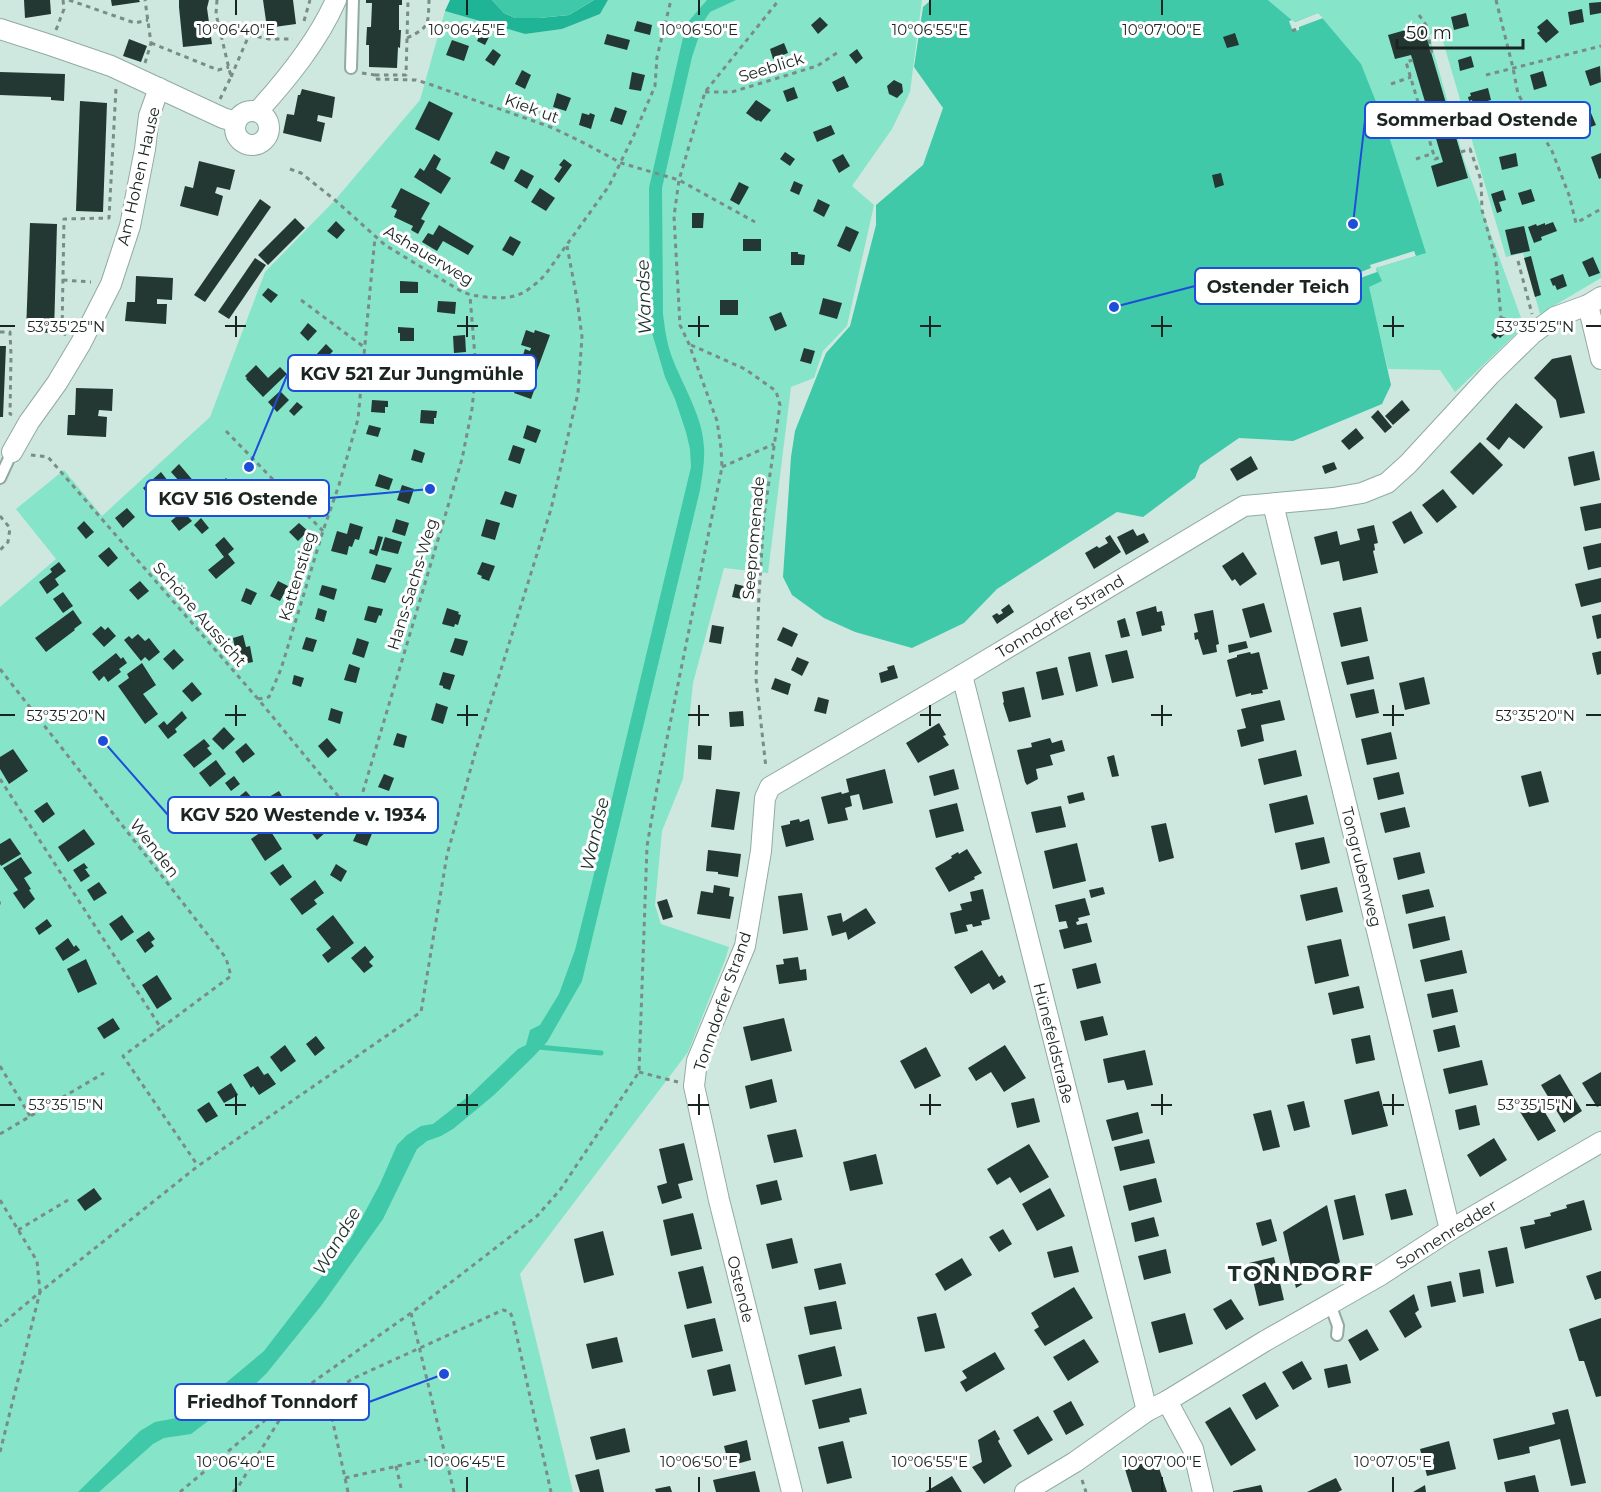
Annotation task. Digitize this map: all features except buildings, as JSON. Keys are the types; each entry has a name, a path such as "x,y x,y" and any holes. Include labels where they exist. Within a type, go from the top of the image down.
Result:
{"street":[{"path":"258,111 318,34 336,0"},
{"name":"Am Hohen Hause","path":"0,29 117,69 236,122"},
{"name":"Am Hohen Hause","path":"12,452 81,343 111,284 130,226 146,149 149,116 159,88"},
{"path":"258,111 266,118 269,128 266,138 256,144 246,144 238,137 236,122 242,113 258,111"},
{"path":"1594,301 1601,358"},
{"name":"Tonndorfer Strand","path":"694,1086 697,1061 745,946 761,851 765,798 770,787 1244,506 1333,498 1362,493 1387,483 1532,334 1555,317 1594,301"},
{"name":"Tongrubenweg","path":"1273,504 1450,1230"},
{"name":"Hünefeldstraße","path":"962,675 1147,1411"},
{"name":"Ostende","path":"694,1086 719,1200 792,1492"},
{"name":"Sonnenredder","path":"1025,1492 1075,1462 1147,1411 1380,1276 1450,1230 1601,1142"},
{"path":"1167,1401 1193,1449 1203,1492"}],"lane":[{"path":"351,68 353,0"},
{"path":"0,478 12,452"},
{"path":"1330,1304 1338,1326 1337,1335"}],"path":[{"path":"50,45 64,9 63,0"},
{"path":"69,0 126,22 148,21"},
{"path":"139,79 151,43 145,0"},
{"path":"217,0 216,14 231,77"},
{"path":"303,23 310,0"},
{"path":"351,68 361,73 375,75 405,75 408,0"},
{"path":"406,38 420,32 426,26 429,19 429,0"},
{"name":"Ashauerweg","path":"290,169 301,173 335,200 375,237 459,290 470,296 503,299 519,295 545,275 609,186 621,163 655,86 657,57 671,0"},
{"path":"180,1492 296,1394 411,1313 537,1216 560,1190 639,1072 647,846 722,467 722,448 717,421 680,325 674,216 680,180 705,92 779,0"},
{"path":"1496,0 1518,94 1552,150 1569,195 1576,223 1601,209"},
{"path":"1419,15 1426,25 1432,54"},
{"path":"1292,31 1298,29"},
{"path":"212,113 249,35 292,40 298,32"},
{"path":"151,43 218,70 229,67"},
{"path":"1486,75 1601,46"},
{"path":"168,55 170,50"},
{"name":"Seeblick","path":"705,92 732,92 817,66 840,51"},
{"path":"1413,60 1406,62 1435,159 1441,157"},
{"path":"207,71 209,66"},
{"path":"81,343 62,333 64,219 109,218 117,69"},
{"name":"Kiek ut","path":"375,75 375,79 416,80 432,85 553,128 621,163 680,180"},
{"path":"1390,84 1411,77"},
{"path":"1461,152 1470,149 1481,180 1482,210 1496,261 1501,318"},
{"path":"1416,159 1434,153"},
{"path":"680,180 755,222"},
{"name":"Kattenstieg","path":"258,699 269,697 281,669 358,419 375,237"},
{"path":"0,1326 198,1166 421,1012 447,855 475,753 551,509 578,393 582,337 567,246"},
{"path":"1518,261 1532,315 1540,328"},
{"path":"63,280 111,284"},
{"name":"Hans-Sachs-Weg","path":"359,804 462,459 472,409 476,369 470,296"},
{"path":"301,300 364,347"},
{"path":"0,332 10,332 10,414 29,422"},
{"name":"Seepromenade","path":"689,344 745,369 776,391 780,405 764,516 756,679 770,787"},
{"path":"226,431 323,531"},
{"path":"722,467 774,444"},
{"name":"Schöne Aussicht","path":"12,452 48,457 258,699 348,808 359,804"},
{"path":"0,516 10,528 8,542 0,550"},
{"name":"Wenden","path":"0,669 226,958 231,976 123,1056 198,1166"},
{"path":"0,679 5,675"},
{"path":"0,778 161,1028"},
{"path":"0,1066 30,1116"},
{"path":"639,1072 694,1086"},
{"path":"0,1134 104,1073"},
{"path":"0,1200 37,1261 40,1292 0,1452"},
{"path":"18,1230 68,1200"},
{"path":"348,1492 332,1418 332,1402 340,1388 352,1379 503,1310 510,1312 513,1319 550,1492"},
{"path":"411,1313 454,1492"},
{"path":"233,1492 296,1394"},
{"path":"345,1478 446,1455"},
{"path":"396,1466 402,1492"}],"shaded area":[{"path":"450,0 492,0 504,13 515,18 539,18 569,15 594,0 608,0 600,14 562,29 525,34 445,11"},
{"path":"492,0 594,0 569,15 515,18 504,13"},
{"path":"608,0 922,0 910,92 892,129 852,186 874,205 847,326 823,351 814,378 791,387 768,573 724,568 693,683 683,779 662,831 655,905 661,924 729,947 725,960 688,1052 520,1274 573,1492 0,1492 0,607 56,559 16,509 64,470 102,516 210,417 265,272 335,200 420,100 445,11 525,34 562,29 600,14"},
{"path":"707,0 736,0 710,12 704,21 692,57 662,188 663,314 671,354 703,436 703,469 700,490 582,981 547,1042 533,1057 494,1095 453,1129 427,1141 417,1149 383,1219 321,1306 266,1374 249,1390 191,1434 164,1438 153,1444 99,1492 78,1492 140,1431 155,1422 182,1417 264,1351 351,1238 380,1184 397,1145 421,1126 433,1124 470,1095 518,1049 526,1045 530,1030 540,1025 559,994 575,950 691,467 686,432 665,377 650,326 649,188 684,33 688,22"},
{"path":"931,0 1268,0 1294,22 1318,13 1361,64 1386,127 1426,253 1376,268 1382,281 1369,287 1391,385 1382,404 1293,441 1239,438 1200,465 1195,478 1143,517 1117,512 997,589 964,623 912,648 855,632 824,618 792,595 783,577 791,457 795,431 826,353 850,326 876,225 876,205 923,165 943,108 914,67 923,7"},
{"path":"1268,0 1601,0 1601,278 1540,314 1523,253 1506,257 1440,31 1429,35 1464,160 1524,326 1455,392 1440,370 1388,369 1368,287 1289,18"}],"pier":[{"path":"1318,13 1323,18 1299,27 1299,30 1292,29 1289,21 1295,22"},
{"path":"1414,251 1416,256 1376,268 1377,272 1321,292 1320,288 1371,268 1370,265"}],"waterway":[{"path":"538,1047 601,1053"}],"place":[{"name":"Sommerbad Ostende","path":"1353,224"},
{"name":"Ostender Teich","path":"1114,307"},
{"name":"KGV 521 Zur Jungmühle","path":"249,467"},
{"name":"KGV 516 Ostende","path":"430,489"},
{"name":"KGV 520 Westende v. 1934","path":"103,741"},
{"name":"Friedhof Tonndorf","path":"444,1374"}],"district":[{"name":"TONNDORF","path":"1301,1273"}],"water label":[{"name":"Wandse","path":"644,297"},
{"name":"Wandse","path":"595,834"},
{"name":"Wandse","path":"337,1241"}]}
